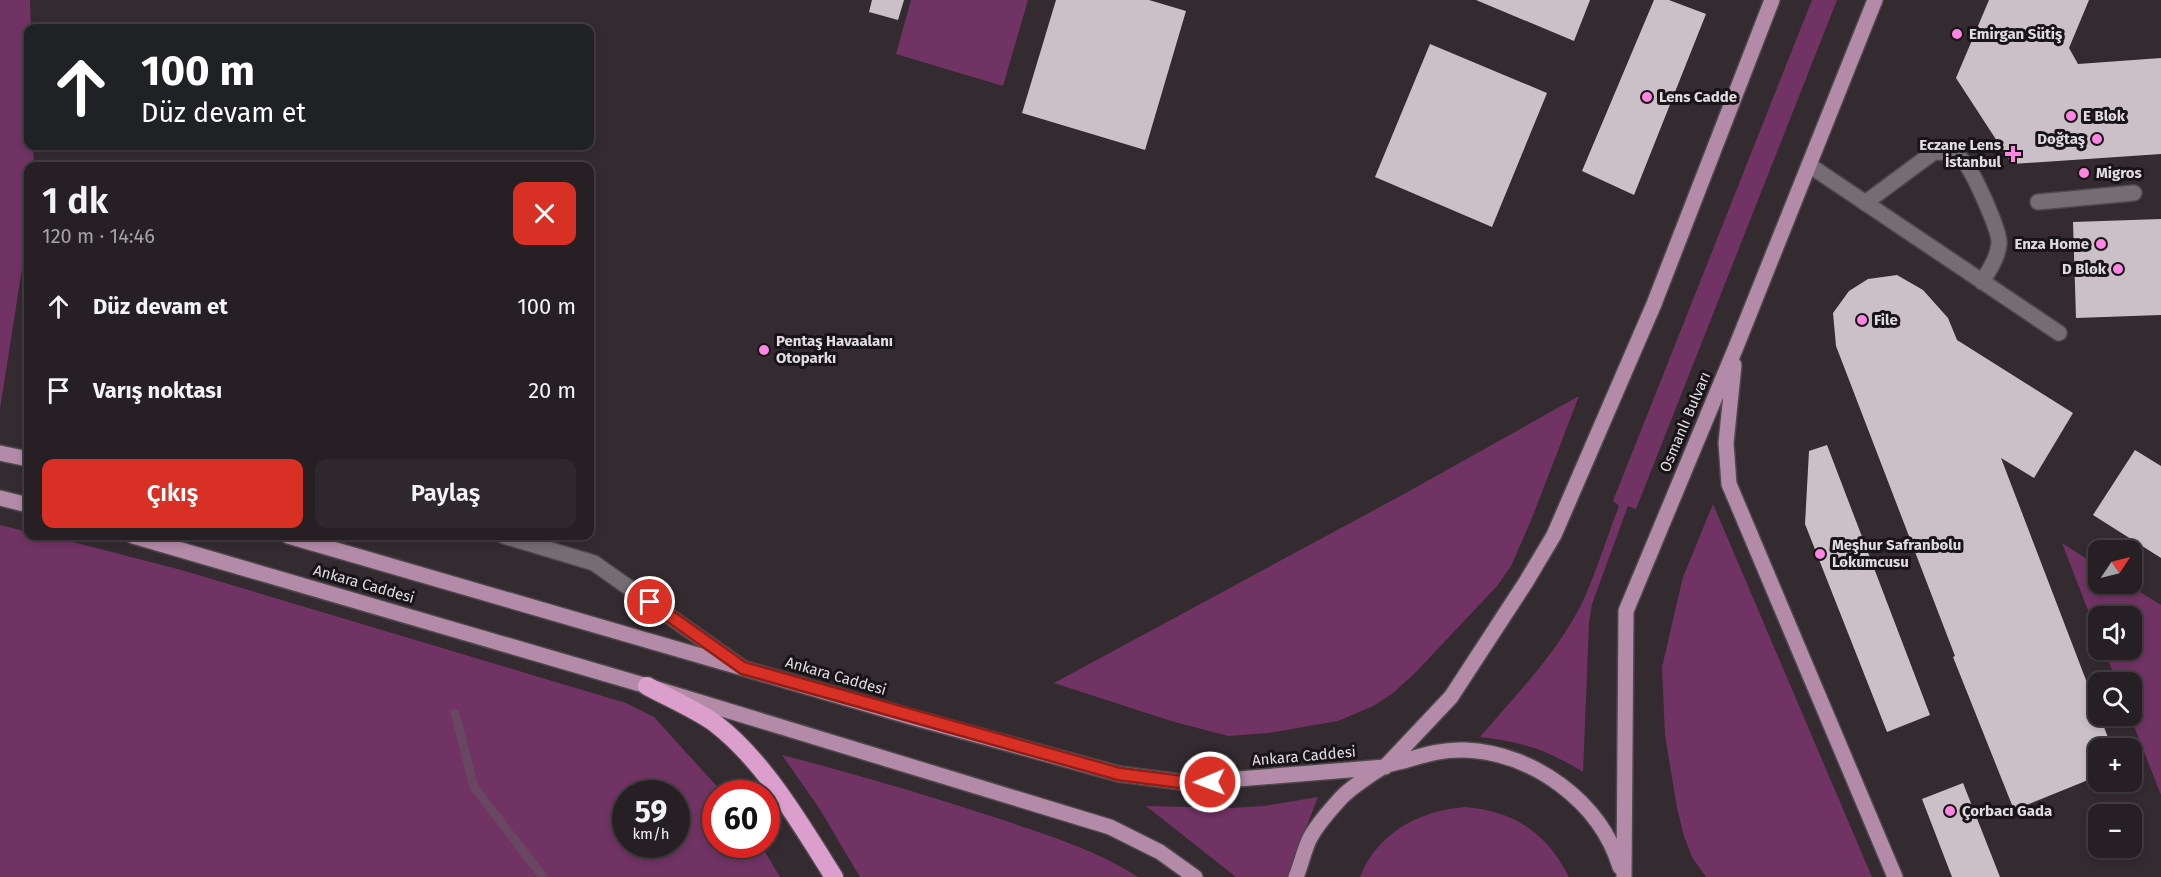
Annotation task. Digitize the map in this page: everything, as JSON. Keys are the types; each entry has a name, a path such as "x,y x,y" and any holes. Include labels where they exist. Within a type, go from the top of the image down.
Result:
{"highway":[{"path":"647,686 715,723 753,760 801,825 834,877"}],"main road":[{"path":"1296,877 1310,838 1342,796 1384,767 1451,697 1554,535 1654,304 1772,0"},
{"name":"Osmanlı Bulvarı","path":"1623,877 1626,611 1736,347 1875,0"},
{"path":"1736,347 1726,443 1729,484 1895,877"},
{"path":"0,453 24,458"},
{"path":"0,498 24,504"},
{"name":"Ankara Caddesi","path":"147,540 647,686 1110,827 1160,852 1195,877"},
{"name":"Ankara Caddesi","path":"302,540 923,720 1119,774 1189,783 1384,767"},
{"path":"1384,767 1437,751 1465,750 1493,753 1519,761 1544,773 1567,789 1587,808 1615,851 1623,877"}],"street":[{"path":"1864,203 1934,152 1946,152 1957,156 1970,169 1999,232 1998,252 1982,282"},
{"path":"1809,165 2059,333"},
{"path":"2038,202 2134,193"},
{"path":"517,540 594,563 743,668"}],"shaded area":[{"path":"0,0 30,0 31,24 24,24 24,150 33,150 34,162 24,162 24,256 0,409"},
{"path":"911,0 1028,0 1003,86 896,54"},
{"path":"1812,0 1837,0 1636,509 1628,506 1592,604 1589,623 1583,772 1534,748 1509,741 1480,737 1562,638 1583,601 1619,506 1613,501"},
{"path":"1579,396 1511,566 1497,586 1417,671 1392,694 1373,706 1338,721 1269,733 1228,736 1171,721 1054,683 1404,494"},
{"path":"1713,504 1872,877 1706,877 1692,857 1677,808 1665,735 1662,667 1683,577"},
{"path":"0,525 24,531 24,540 64,540 185,571 626,703 654,717 711,780 702,780 702,858 769,858 780,877 0,877"},
{"path":"2062,543 2088,560 2088,594 2142,593 2161,605 2161,795 2142,747 2142,738 2139,738 2134,726 2142,726 2142,672 2113,672 2108,660 2142,660 2142,606 2088,606 2088,610"},
{"path":"782,755 921,794 1038,832 1090,851 1138,877 860,877 819,808"},
{"path":"1318,797 1287,877 1236,877 1146,806 1231,808 1264,806"},
{"path":"1465,807 1499,813 1527,827 1550,848 1569,877 1360,877 1378,848 1402,827 1432,813"}],"building":[{"path":"872,0 904,0 898,20 869,12"},
{"path":"1056,0 1149,0 1186,11 1145,150 1022,113"},
{"path":"1476,0 1590,0 1574,41"},
{"path":"1654,0 1669,0 1706,14 1634,195 1582,171"},
{"name":"E Blok","path":"1989,0 2089,0 2069,48 2078,64 2161,58 2161,154 2012,164 1956,78"},
{"path":"1430,44 1547,93 1492,227 1375,177"},
{"name":"D Blok","path":"2161,219 2161,315 2076,318 2073,222"},
{"path":"1897,275 1923,290 1948,318 1957,340 2073,413 2034,478 2001,458 2088,685 2088,726 2104,726 2108,738 2088,738 2088,780 2014,810 1953,657 1955,656 1836,346 1833,313 1849,291 1868,279"},
{"path":"1827,445 1930,715 1887,732 1805,524 1809,451"},
{"path":"2135,450 2161,466 2161,558 2142,546 2142,540 2133,540 2093,515"},
{"path":"1963,783 2000,877 1952,877 1922,799"}],"waterway":[{"path":"455,713 474,787 543,877"}],"place":[{"name":"Emirgan Sütiş","path":"1957,34"},
{"name":"Lens Cadde","path":"1647,97"},
{"name":"E Blok","path":"2071,116"},
{"name":"Doğtaş","path":"2097,139"},
{"name":"Eczane Lens İstanbul","path":"2013,154"},
{"name":"Migros","path":"2084,173"},
{"name":"Enza Home","path":"2101,244"},
{"name":"D Blok","path":"2118,269"},
{"name":"File","path":"1862,320"},
{"name":"Pentaş Havaalanı Otoparkı","path":"764,350"},
{"name":"Meşhur Safranbolu Lokumcusu","path":"1820,554"},
{"name":"Çorbacı Gada","path":"1950,811"}],"route":[{"path":"650,602 743,668 1119,774 1189,783 1210,782"}]}
